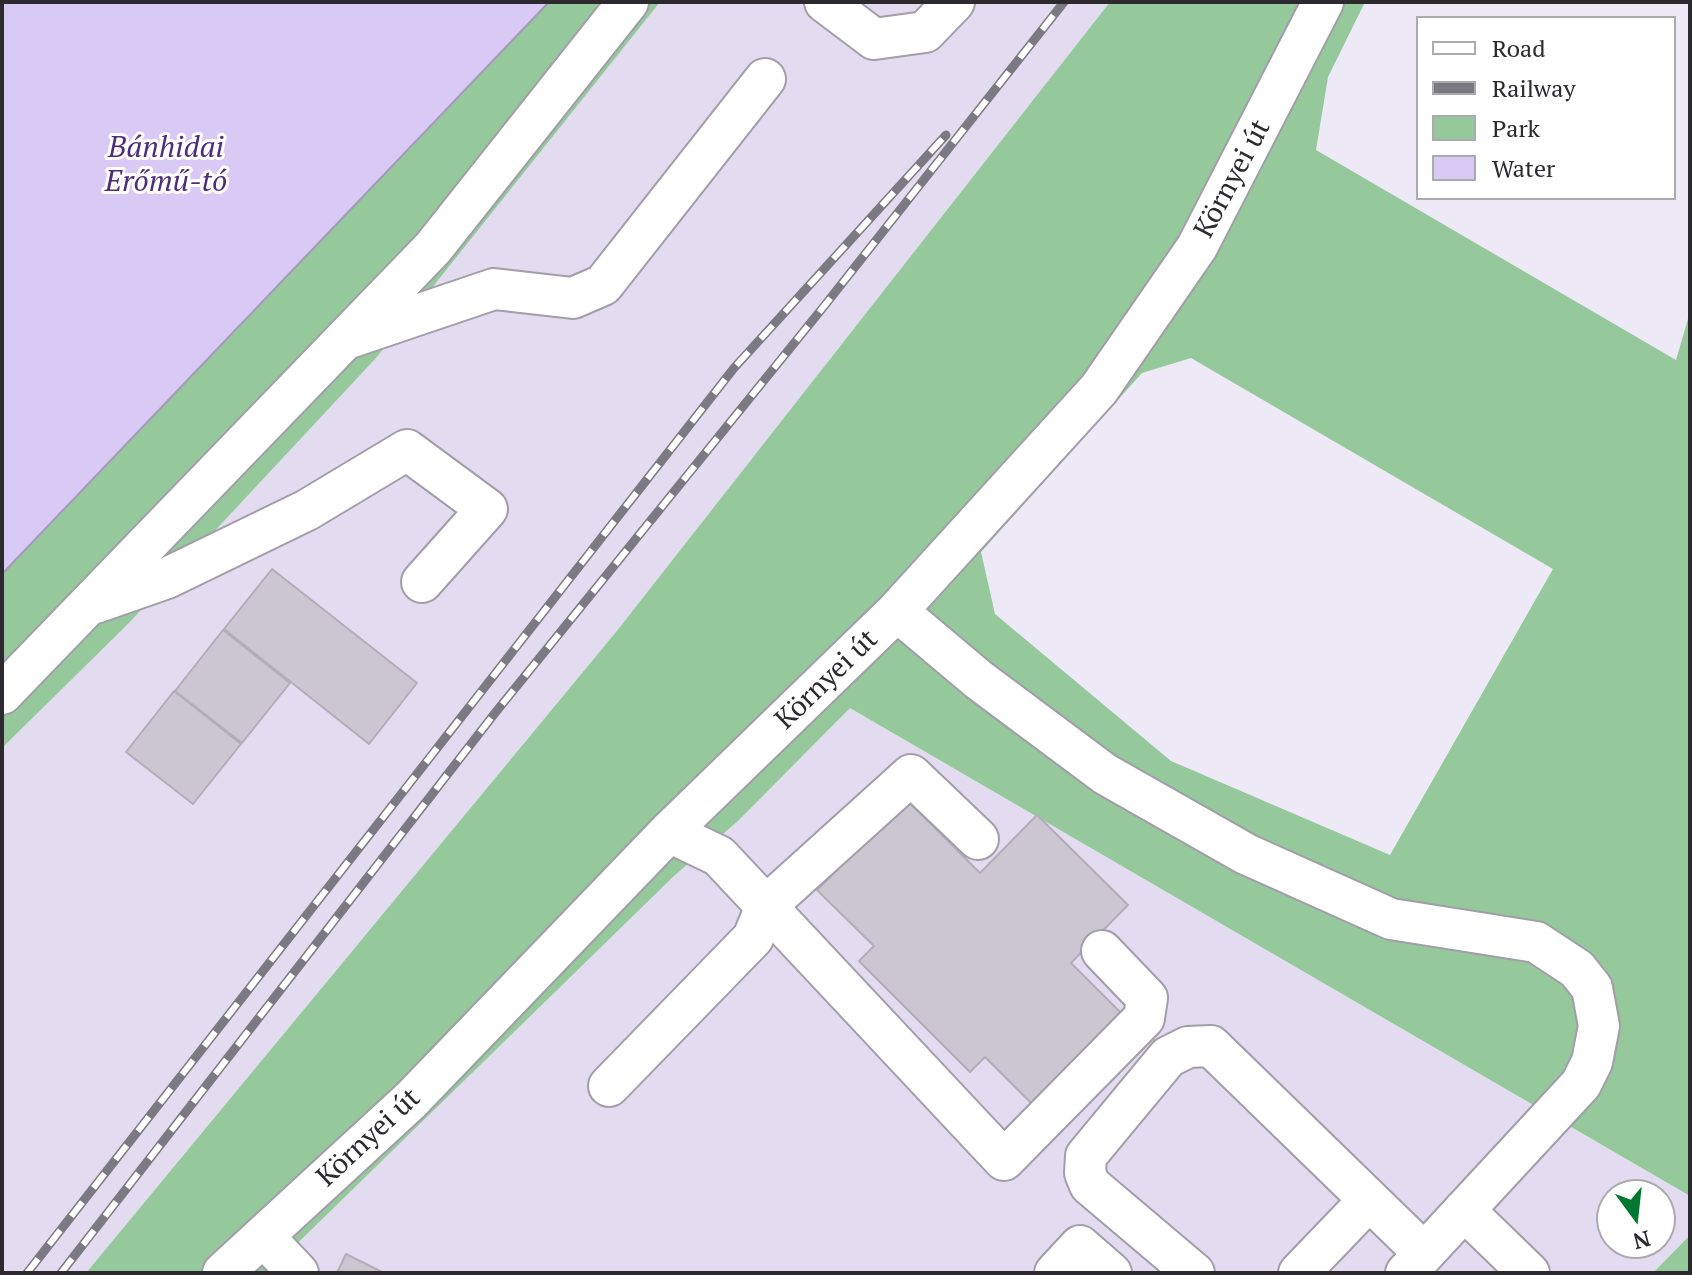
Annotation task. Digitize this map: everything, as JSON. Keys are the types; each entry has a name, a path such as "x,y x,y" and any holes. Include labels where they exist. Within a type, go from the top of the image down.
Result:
{"street":[{"path":"2,694 433,248 628,2"},
{"path":"825,2 874,39 925,32 954,2"},
{"name":"Környei út","path":"223,1273 411,1100 669,832 897,611 1099,389 1197,247 1323,2"},
{"path":"345,340 494,289 573,298 603,285 765,79"},
{"path":"87,606 167,578 307,510 407,450 487,509 422,582"},
{"path":"897,611 979,680 1105,774 1246,854 1391,919 1536,942 1577,969 1592,988 1599,1026 1592,1062 1581,1084 1415,1263 1369,1200 1211,1046 1188,1047 1168,1057 1086,1156 1085,1173 1090,1185 1194,1273"},
{"path":"609,1086 753,938 766,906 911,775 978,839"},
{"path":"669,832 719,856 1004,1160 1144,1018 1147,998 1102,951"},
{"path":"1299,1273 1369,1200"},
{"path":"1464,1210 1529,1273"},
{"path":"263,1236 298,1273"},
{"path":"1055,1273 1080,1246 1111,1273"}],"shaded area":[{"path":"660,2 1110,2 616,632 86,1273 2,1273 2,748 128,624 376,358"},
{"path":"850,707 1661,1179 1596,1179 1596,1259 1667,1259 1653,1273 267,1273 674,876 738,821"},
{"path":"1676,1188 1690,1196 1690,1235 1676,1249"}],"green space":[{"path":"549,2 660,2 376,358 128,624 2,748 2,574"},
{"path":"1110,2 1365,2 1328,77 1316,150 1676,360 1690,312 1690,1196 1676,1188 1676,1179 1661,1179 850,708 738,821 674,876 267,1273 86,1273 616,632","holes":["1191,358 1553,569 1390,855 1171,761 995,614 981,552 1142,373"]},
{"path":"1690,1235 1690,1273 1653,1273 1667,1259 1676,1259 1676,1249"}],"water":[{"name":"Bánhidai Erőmű-tó","path":"2,2 549,2 2,574"}],"building":[{"path":"272,569 417,683 369,744 224,629"},
{"path":"223,630 290,683 242,743 175,691"},
{"path":"174,691 241,744 193,804 126,752"},
{"path":"907,800 980,873 1037,815 1128,905 1071,963 1128,1020 1038,1110 985,1057 970,1072 859,961 874,946 817,890"},
{"path":"346,1254 384,1273 337,1273"}],"railway":[{"path":"61,1273 495,713 825,305 1064,2"},
{"path":"27,1273 734,368 946,135"}]}
